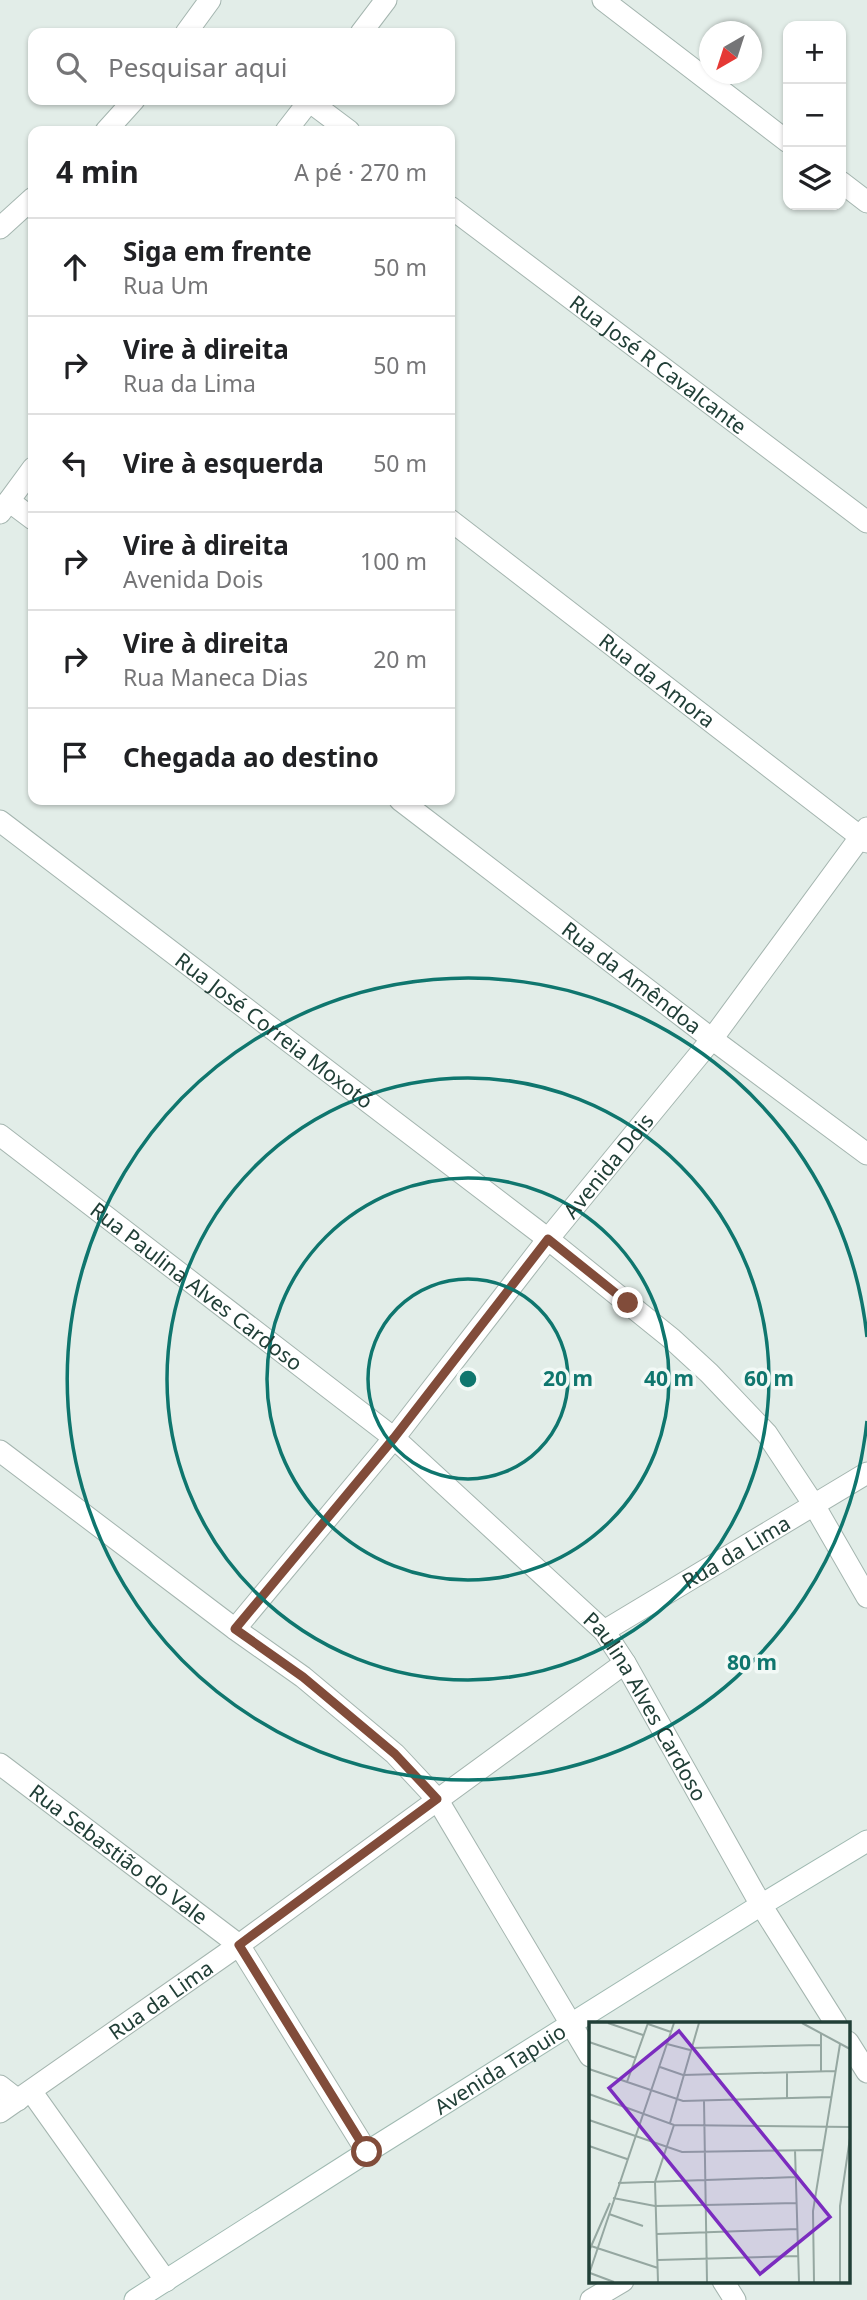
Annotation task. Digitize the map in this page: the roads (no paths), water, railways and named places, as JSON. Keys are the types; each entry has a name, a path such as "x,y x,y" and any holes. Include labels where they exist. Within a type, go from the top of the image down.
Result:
{"street":[{"path":"190,28 211,0"},
{"path":"364,28 386,0"},
{"path":"603,0 783,138"},
{"path":"111,126 129,105"},
{"path":"290,126 306,105"},
{"path":"316,105 343,126"},
{"path":"846,186 867,202"},
{"path":"0,228 28,203"},
{"name":"Rua José R Cavalcante","path":"455,211 867,522"},
{"path":"28,475 5,507 28,517"},
{"name":"Rua da Amora","path":"455,524 865,835"},
{"name":"Rua da Amêndoa","path":"407,805 867,1154"},
{"name":"Rua José Correia Moxotó","path":"0,821 548,1239 672,1339 709,1373 767,1434 814,1505 867,1597"},
{"name":"Avenida Dois","path":"235,1629 394,1438 548,1239 712,1039 865,835"},
{"name":"Rua Paulina Alves Cardoso","path":"0,1135 394,1438"},
{"name":"Paulina Alves Cardoso","path":"394,1438 604,1632 625,1663 761,1905 835,2022"},
{"path":"0,1451 235,1629 303,1677 395,1754 437,1799 589,2054"},
{"name":"Rua da Lima","path":"604,1632 867,1473"},
{"name":"Rua da Lima","path":"0,2112 239,1945 625,1663"},
{"name":"Rua Sebastião do Vale","path":"0,1763 239,1945"},
{"name":"Avenida Tapuio","path":"135,2300 367,2152 867,1841"},
{"path":"239,1945 367,2152"},
{"path":"850,2045 867,2072"},
{"path":"0,2086 24,2095 166,2281"},
{"path":"591,2300 620,2282"},
{"path":"724,2282 735,2300"}]}
